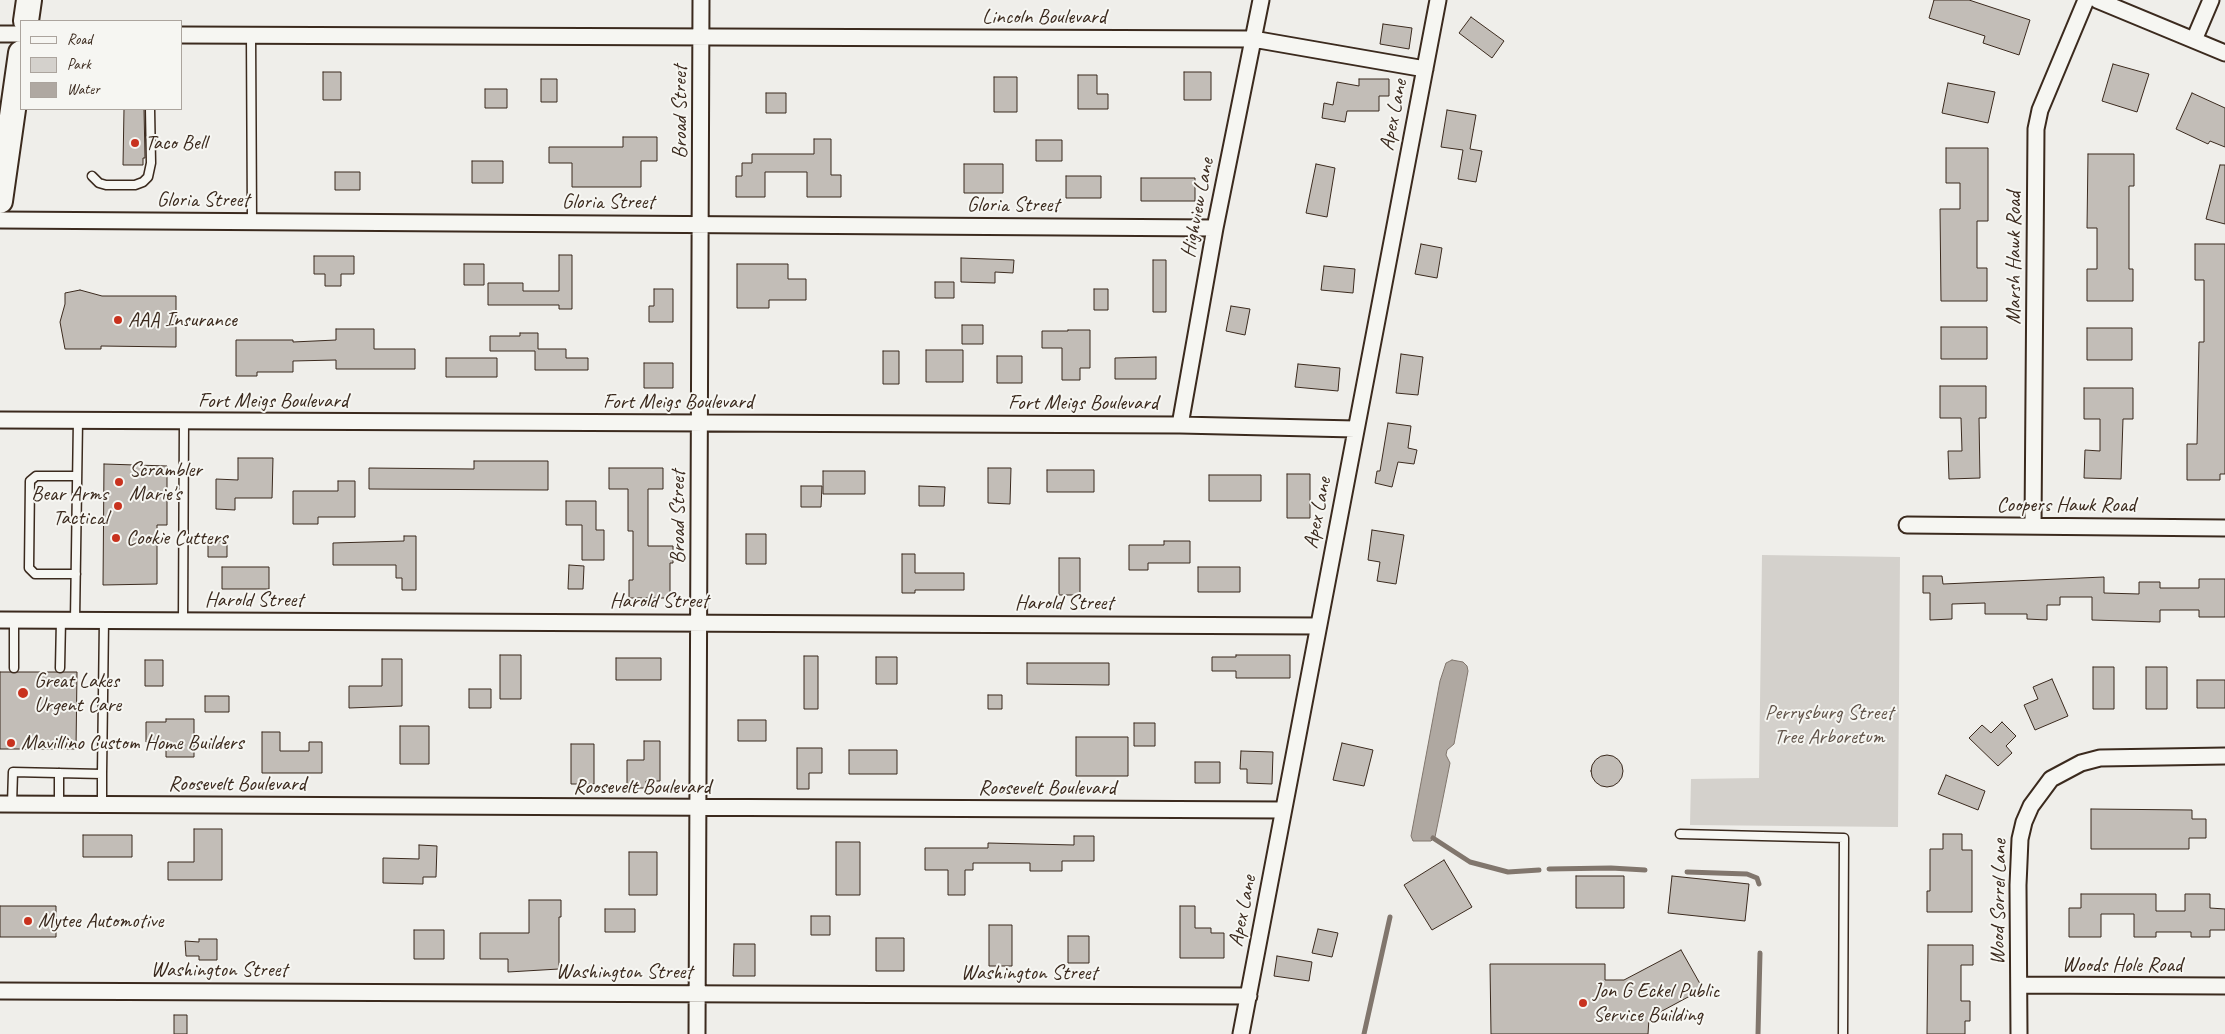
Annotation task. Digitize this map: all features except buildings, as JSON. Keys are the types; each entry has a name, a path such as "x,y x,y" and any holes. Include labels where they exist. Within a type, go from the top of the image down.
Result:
{"main road":[{"path":"26,20 29,0"},
{"path":"0,201 20,60"}],"street":[{"name":"Broad Street","path":"697,1034 701,0"},
{"name":"Highview Lane","path":"1180,425 1215,228 1261,0"},
{"name":"Apex Lane","path":"1241,1034 1438,0"},
{"name":"Marsh Hawk Road","path":"2033,526 2036,129 2040,110 2086,0"},
{"path":"2097,0 2225,53"},
{"path":"2194,40 2211,0"},
{"path":"0,34 20,34"},
{"name":"Lincoln Boulevard","path":"182,35 1253,39 1425,69"},
{"name":"Gloria Street","path":"0,220 1215,228"},
{"name":"Fort Meigs Boulevard","path":"0,420 1180,425 1355,429"},
{"name":"Coopers Hawk Road","path":"1907,525 2225,528"},
{"name":"Harold Street","path":"7,620 1318,626"},
{"name":"Wood Sorrel Lane","path":"2019,1034 2018,885 2020,839 2024,822 2031,806 2051,779 2081,763 2100,758 2225,756"},
{"name":"Roosevelt Boulevard","path":"6,804 1283,810"},
{"name":"Woods Hole Road","path":"2019,985 2225,986"},
{"name":"Washington Street","path":"0,991 1248,996"}],"lane":[{"path":"251,35 252,222"},
{"path":"92,176 106,185 135,185 143,182 148,177 151,163 150,110"},
{"path":"60,668 76,574 78,420"},
{"path":"183,620 184,421"},
{"path":"76,476 36,476 30,481 29,568 35,574 76,574"},
{"path":"7,620 14,668"},
{"path":"102,804 104,620"},
{"path":"6,804 13,772 102,774"},
{"path":"59,773 59,804"},
{"path":"1680,834 1844,838 1843,1034"}],"green space":[{"name":"Perrysburg Street Tree Arboretum","path":"1762,555 1900,557 1898,827 1690,825 1691,779 1759,778"}],"water":[{"path":"1452,660 1463,662 1467,666 1468,671 1454,744 1447,750 1446,755 1450,763 1435,837 1431,841 1413,841 1411,836 1440,681 1446,663"}],"waterway":[{"path":"1433,838 1470,862 1508,872 1539,870"},
{"path":"1549,869 1611,868 1645,870"},
{"path":"1687,872 1747,874 1757,878 1759,884"},
{"path":"1364,1034 1390,917"},
{"path":"1758,1034 1760,953"}],"place":[{"name":"Taco Bell","path":"135,143"},
{"name":"AAA Insurance","path":"118,320"},
{"name":"Scrambler Marie's","path":"119,482"},
{"name":"Bear Arms Tactical","path":"118,506"},
{"name":"Cookie Cutters","path":"116,538"},
{"name":"Great Lakes Urgent Care","path":"23,693"},
{"name":"Mavillino Custom Home Builders","path":"11,743"},
{"name":"Mytee Automotive","path":"28,921"},
{"name":"Jon G Eckel Public Service Building","path":"1583,1003"}]}
